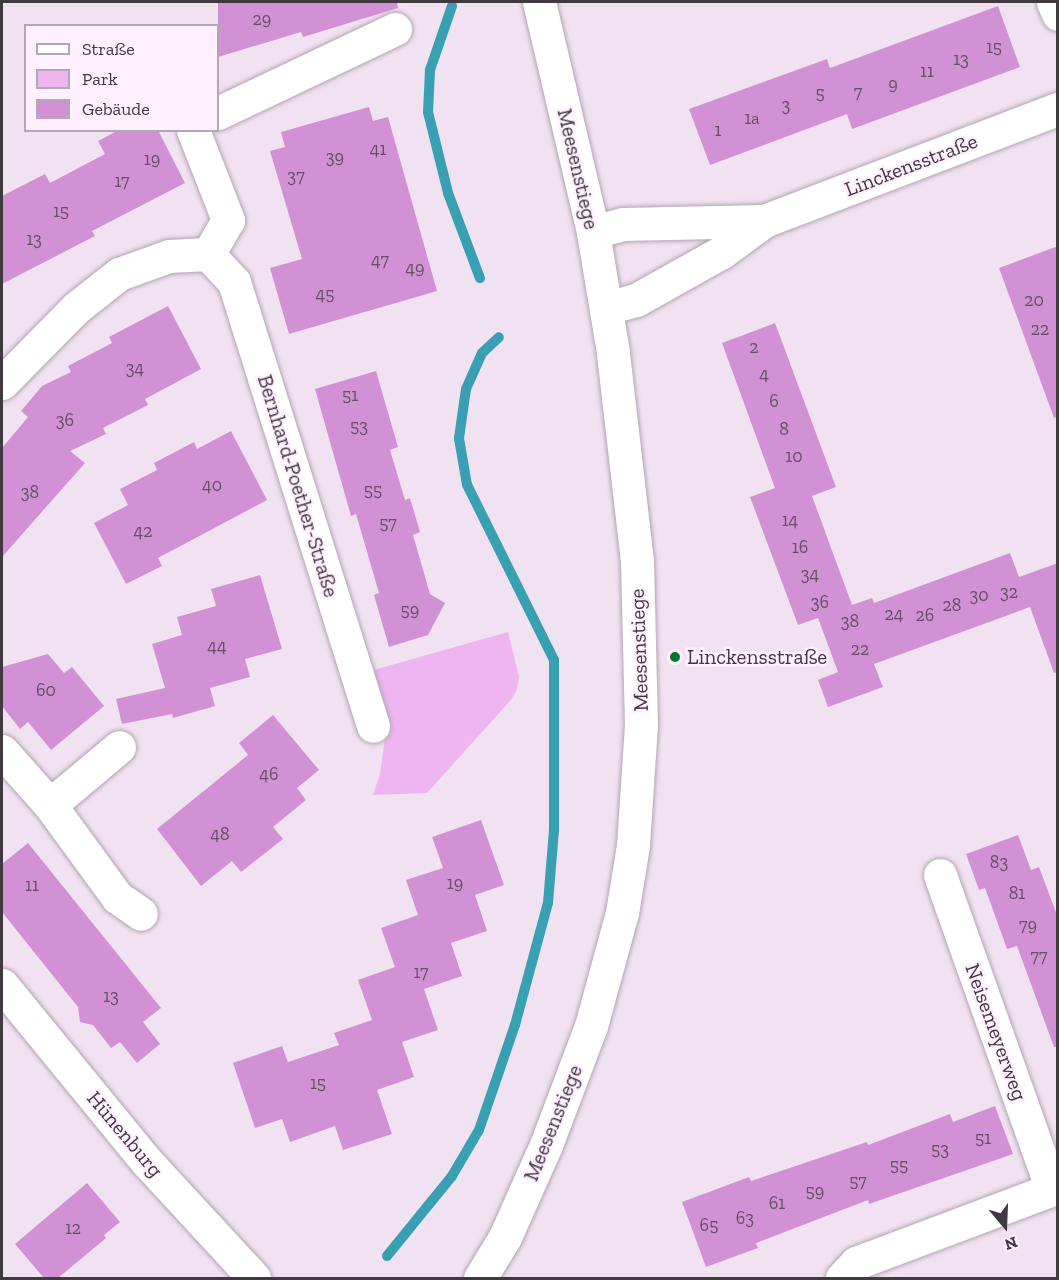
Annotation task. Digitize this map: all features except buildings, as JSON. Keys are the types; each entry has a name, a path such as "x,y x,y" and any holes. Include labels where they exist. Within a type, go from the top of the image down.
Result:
{"street":[{"name":"Meesenstiege","path":"480,1278 505,1237 546,1145 591,1026 622,913 633,845 641,725 637,561 629,476 606,308 592,232 539,2"},
{"path":"1053,2 1058,14"},
{"path":"219,113 395,29"},
{"name":"Linckensstraße","path":"606,308 636,300 722,252 764,221 1058,109"},
{"path":"2,383 76,308 119,274 169,256 208,254 228,220 194,132"},
{"name":"Linckensstraße","path":"592,232 622,225 764,221"},
{"name":"Bernhard-Poether-Straße","path":"208,254 234,282 373,726"},
{"path":"50,805 119,747"},
{"path":"2,751 50,805 117,897 141,914"},
{"name":"Neisemeyerweg","path":"842,1278 856,1263 1055,1188 940,875"},
{"name":"Hünenburg","path":"2,985 147,1162 254,1278"}],"green space":[{"path":"508,632 519,677 517,690 510,701 427,793 373,795 380,774 385,738 383,716 370,671"}],"waterway":[{"path":"452,6 430,70 428,112 448,193 480,278"},
{"path":"387,1256 452,1176 479,1130 515,1025 548,903 554,830 554,660 467,485 459,438 466,389 482,353 499,337"}],"place":[{"name":"Linckensstraße","path":"675,657"}]}
